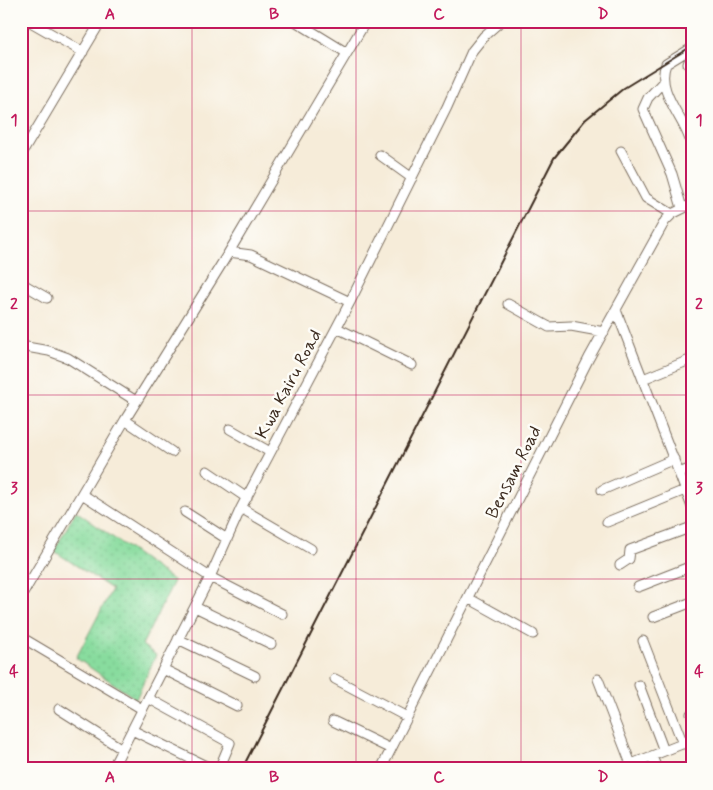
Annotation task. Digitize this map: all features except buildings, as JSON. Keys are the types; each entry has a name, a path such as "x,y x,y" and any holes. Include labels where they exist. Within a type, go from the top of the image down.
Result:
{"street":[{"path":"29,21 83,52"},
{"path":"21,155 101,21"},
{"path":"295,21 347,52"},
{"name":"Kwa Kairu Road","path":"112,769 210,577 241,508 337,328 412,178 472,51 484,36 501,21"},
{"path":"21,598 136,401 229,252 363,22"},
{"path":"692,48 666,64 664,81 691,143 692,162"},
{"path":"692,54 688,64 692,69"},
{"path":"664,81 648,98 643,109 672,174 682,208"},
{"path":"621,151 646,198 672,214"},
{"path":"380,155 412,178"},
{"name":"Bensam Road","path":"381,769 589,358 665,220 682,208 692,204"},
{"path":"229,252 251,255 350,302"},
{"path":"21,282 47,298"},
{"path":"508,304 549,326 571,326 604,332"},
{"path":"616,310 692,507"},
{"path":"337,328 412,365"},
{"path":"21,346 49,351 68,358 136,401"},
{"path":"643,379 692,359"},
{"path":"125,420 172,452"},
{"path":"230,429 270,452"},
{"path":"602,490 674,459"},
{"path":"679,473 692,468"},
{"path":"207,471 247,498"},
{"path":"607,522 685,490"},
{"path":"82,494 210,577 282,614"},
{"path":"241,508 311,548"},
{"path":"184,512 227,540"},
{"path":"620,565 629,559 630,550 692,527"},
{"path":"638,587 692,566"},
{"path":"468,598 533,634"},
{"path":"653,617 692,602"},
{"path":"194,607 271,644"},
{"path":"21,637 142,709"},
{"path":"178,639 255,676"},
{"path":"619,769 688,742 643,641"},
{"path":"163,669 237,706"},
{"path":"335,679 407,717"},
{"path":"598,679 631,764"},
{"path":"639,685 664,751"},
{"path":"148,698 230,743 219,769"},
{"path":"59,710 122,749"},
{"path":"332,721 391,749"},
{"path":"132,730 212,769"},
{"path":"652,756 657,769"}],"green space":[{"path":"76,511 174,581 142,645 156,655 136,699 76,658 112,589 54,551"}],"railway":[{"path":"242,769 554,158 585,120 624,88 692,46"}]}
